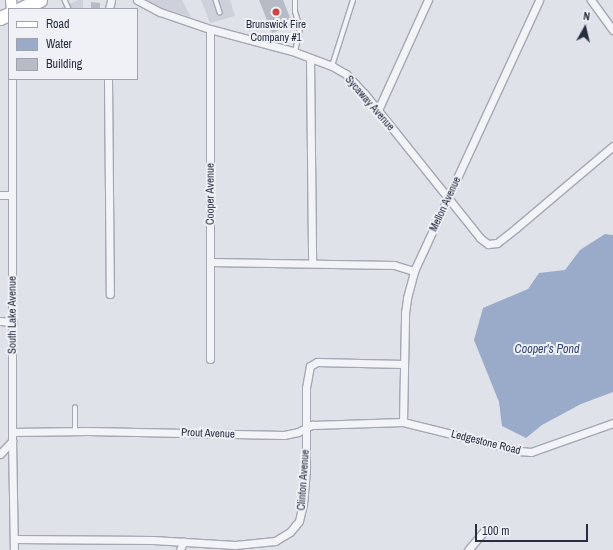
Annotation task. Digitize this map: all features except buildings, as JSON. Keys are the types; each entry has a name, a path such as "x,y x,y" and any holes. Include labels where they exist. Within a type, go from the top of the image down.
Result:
{"highway":[{"path":"23,8 37,4"}],"street":[{"name":"Sycaway Avenue","path":"137,0 160,12 210,29 295,52 332,66 346,74 378,110 480,238 488,244 493,245 516,228 613,146"},
{"path":"378,110 428,0"},
{"name":"Mellon Avenue","path":"403,422 407,298 414,271 539,0"},
{"path":"591,0 613,30"},
{"name":"Cooper Avenue","path":"210,29 210,359"},
{"path":"310,58 312,264"},
{"name":"South Lake Avenue","path":"12,80 12,441 14,550"},
{"path":"108,80 110,294"},
{"path":"0,195 12,195"},
{"path":"210,262 394,265 414,271"},
{"path":"0,320 13,322"},
{"name":"Clinton Avenue","path":"14,540 183,542 235,548 274,541 290,532 299,520 303,504 306,470 306,388 308,369 313,363 404,364"},
{"name":"Prout Avenue","path":"12,432 75,431 284,434 298,432 312,425 332,423 403,422"},
{"name":"Ledgestone Road","path":"403,422 520,451 531,452 613,423"},
{"path":"0,454 12,441"},
{"path":"468,550 484,531"},
{"path":"180,550 183,542"}],"lane":[{"path":"216,0 220,12"},
{"path":"295,0 295,12 300,28 295,52"},
{"path":"332,66 353,0"},
{"path":"75,408 75,431"}],"shaded area":[{"path":"78,0 83,0 83,8 60,8"},
{"path":"147,0 182,0 191,17 162,8"},
{"path":"201,0 230,0 235,16 210,23"}],"water":[{"name":"Cooper's Pond","path":"605,234 613,235 613,392 581,404 542,425 526,438 502,426 499,402 474,340 483,308 528,289 539,273 565,270 580,250"}],"place":[{"name":"Brunswick Fire Company #1","path":"276,12"}]}
